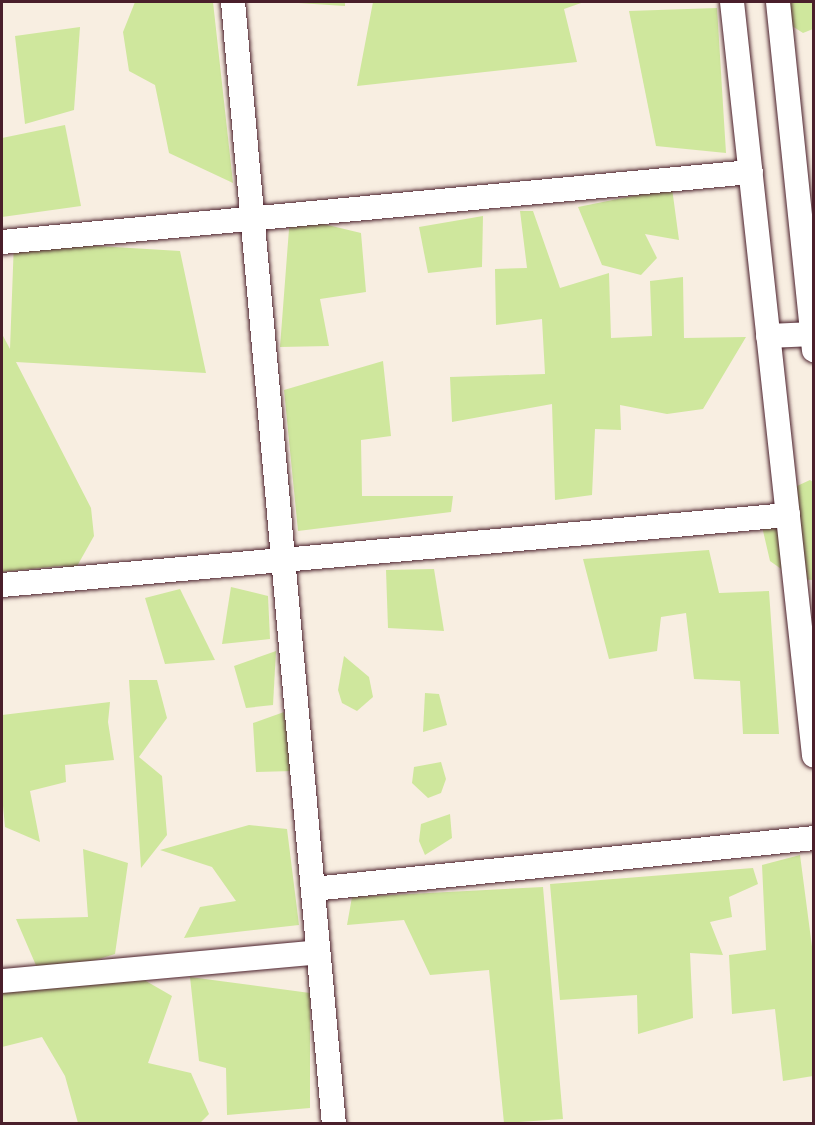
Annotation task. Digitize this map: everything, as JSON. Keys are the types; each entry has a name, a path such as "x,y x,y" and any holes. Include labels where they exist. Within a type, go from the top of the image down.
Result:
{"street":[{"path":"233,2 334,1124"},
{"path":"732,2 813,756"},
{"path":"768,336 813,340 778,2"},
{"path":"2,242 751,172"},
{"path":"2,585 788,516"},
{"path":"313,889 813,838"},
{"path":"2,981 318,952"}],"green space":[{"path":"135,2 213,2 233,183 169,153 155,85 129,71 123,32"},
{"path":"283,2 345,2 345,6"},
{"path":"373,2 584,2 564,9 577,62 357,86"},
{"path":"780,2 813,2 813,29 803,33 792,26"},
{"path":"717,8 726,153 656,146 629,11"},
{"path":"80,27 74,110 25,124 15,36"},
{"path":"65,125 81,206 2,217 2,138"},
{"path":"672,188 679,240 645,234 657,258 641,275 602,265 578,207"},
{"path":"520,211 533,211 560,288 609,273 611,338 652,336 650,281 683,277 684,338 746,337 703,409 667,414 620,405 621,430 595,429 592,495 555,500 552,404 452,422 450,377 545,374 542,319 496,325 495,269 527,268"},
{"path":"290,216 361,233 366,292 320,299 329,346 280,347"},
{"path":"483,216 482,267 428,273 419,227"},
{"path":"14,241 180,251 206,373 16,362 91,508 94,536 76,568 60,566 2,572 2,334 10,349"},
{"path":"383,361 391,436 361,440 362,496 453,496 451,512 298,531 284,390"},
{"path":"810,480 813,482 813,580 795,579 770,561 760,518 784,507 784,492"},
{"path":"709,550 719,593 769,591 779,734 743,734 740,681 694,679 686,613 661,617 657,651 609,659 583,559"},
{"path":"434,569 444,631 388,628 386,570"},
{"path":"231,587 268,596 270,639 222,644"},
{"path":"180,589 215,660 165,664 145,598"},
{"path":"276,651 273,705 246,708 234,666"},
{"path":"344,656 369,677 373,697 357,711 342,703 338,690"},
{"path":"129,680 157,680 167,718 139,757 162,776 167,835 141,868"},
{"path":"425,693 439,694 447,725 423,732"},
{"path":"110,702 108,722 114,760 65,765 66,782 30,791 40,842 5,827 2,795 2,715"},
{"path":"284,712 293,771 256,772 253,723"},
{"path":"441,762 446,779 441,793 428,798 412,783 414,767"},
{"path":"450,814 452,838 425,855 419,841 421,824"},
{"path":"249,825 287,829 299,925 184,938 200,907 236,901 212,867 160,850"},
{"path":"83,849 128,863 115,954 41,977 16,919 88,917"},
{"path":"800,855 814,962 813,1076 783,1081 775,1009 732,1014 729,955 766,950 762,865"},
{"path":"753,868 758,884 729,897 732,917 710,922 723,955 690,953 693,1018 638,1034 637,995 560,1000 550,884"},
{"path":"543,887 563,1119 504,1123 489,970 430,975 404,920 347,925 352,897"},
{"path":"139,977 172,996 148,1063 191,1073 209,1114 200,1123 78,1123 65,1076 42,1037 2,1047 2,990"},
{"path":"190,977 310,993 310,1108 227,1115 226,1068 199,1061"}]}
